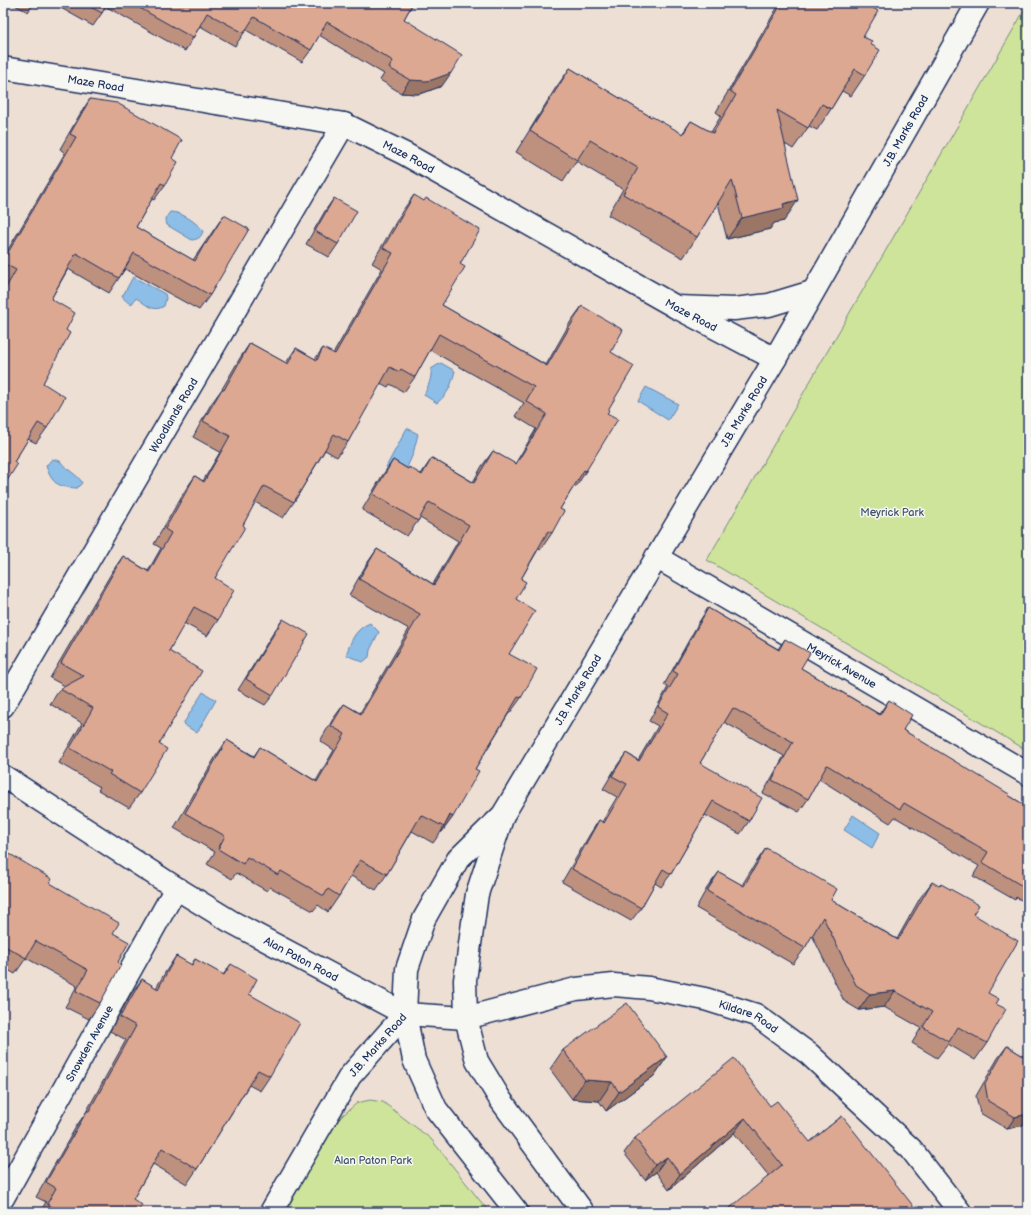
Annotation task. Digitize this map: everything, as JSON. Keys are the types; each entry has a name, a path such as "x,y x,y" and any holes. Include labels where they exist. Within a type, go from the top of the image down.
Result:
{"street":[{"name":"J.B. Marks Road","path":"466,1018 465,980 477,894 503,815 775,358 978,3"},
{"name":"Maze Road","path":"3,68 344,124 405,154 676,307 775,358"},
{"name":"Woodlands Road","path":"3,706 344,124"},
{"path":"676,307 734,310 769,305 812,292"},
{"name":"Meyrick Avenue","path":"656,557 1028,774"},
{"name":"Alan Paton Road","path":"3,776 176,888 230,921 405,1014"},
{"name":"J.B. Marks Road","path":"271,1212 350,1076 405,1014 407,969 424,920 458,859 503,815"},
{"name":"Snowden Avenue","path":"3,1198 176,888"},
{"name":"Kildare Road","path":"405,1014 466,1018 576,989 614,986 649,988 705,999 756,1015 809,1054 911,1149 960,1212"},
{"path":"405,1014 414,1060 436,1109 517,1212"},
{"path":"466,1018 478,1061 500,1099 583,1212"}],"green space":[{"name":"Meyrick Park","path":"1028,4 1028,751 707,560"},
{"name":"Alan Paton Park","path":"370,1100 383,1102 431,1139 489,1212 282,1212 330,1130 343,1115 357,1103"}],"water":[{"path":"170,212 175,212 184,216 197,224 203,231 200,237 192,240 167,225 166,218"},
{"path":"133,277 165,294 166,298 164,306 156,309 146,305 136,298 131,305 122,297"},
{"path":"441,363 455,371 449,389 437,403 424,395 430,379 431,369"},
{"path":"646,387 678,404 668,420 638,401"},
{"path":"407,428 418,434 413,454 403,476 386,467"},
{"path":"52,459 60,461 78,477 82,483 77,488 65,487 53,481 46,466"},
{"path":"370,623 379,632 370,650 369,657 363,662 346,655 357,632"},
{"path":"203,692 216,700 197,733 183,724"},
{"path":"853,815 880,833 872,848 844,830"}],"building":[{"path":"83,3 107,3 102,13"},
{"path":"131,3 413,3 404,19 462,55 451,73 432,80 410,80 389,68 393,61 327,22 311,50 254,17 244,33 207,13 193,38"},
{"path":"782,3 869,3 868,5 878,11 863,37 872,41 870,44 880,50 865,75 855,69 831,109 822,104 808,128 777,110 798,200 783,204 784,208 742,218 732,180 697,237 623,194 638,168 590,140 577,160 530,131 570,68 651,117 683,134 691,121 713,133 736,95 730,91"},
{"path":"90,99 117,103 182,140 172,158 178,162 165,185 161,183 136,227 195,261 224,215 249,229 210,295 134,253 119,278 76,253 51,299 75,313 66,330 70,333 43,383 65,397 47,428 38,423 14,462 17,465 3,487 3,293 16,270 3,263 3,261 76,137 70,134"},
{"path":"414,195 424,201 426,198 480,230 460,264 465,267 442,305 547,366 582,306 623,330 611,352 634,366 607,413 618,419 586,471 584,470 560,509 564,511 552,533 548,531 521,579 526,582 516,599 535,611 509,654 537,669 521,698 518,697 475,769 479,771 453,817 450,815 444,827 421,815 387,874 360,860 339,896 328,889 324,896 281,871 278,875 247,857 243,864 218,849 225,836 185,813 227,740 254,757 260,747 317,782 345,734 331,726 344,704 361,714 420,614 359,579 377,549 434,585 469,525 429,502 418,521 373,494 393,460 422,475 432,458 474,483 493,451 516,464 547,414 526,401 534,387 439,334 415,377 401,369 399,372 390,367 348,442 334,434 294,502 264,486 243,525 245,527 215,578 234,590 218,620 194,607 169,651 202,671 159,744 167,749 140,793 109,774 111,772 70,748 93,708 60,689 84,676 61,663 123,556 149,572 171,533 165,529 195,476 204,482 230,436 203,421 222,389 224,390 250,343 288,364 296,348 317,360 323,348 335,354 393,253 383,248"},
{"path":"334,198 357,211 338,244 315,231"},
{"path":"708,608 779,650 785,639 810,653 801,668 880,715 889,700 912,715 903,730 1028,807 1028,885 1026,884 1024,887 982,862 988,852 904,803 900,809 827,765 808,799 772,780 793,742 733,708 700,763 762,798 749,821 713,801 671,874 663,869 641,908 572,869 599,820 604,823 627,784 612,776 626,753 639,761 668,713 658,707 678,674 673,671"},
{"path":"283,619 309,634 273,695 246,679"},
{"path":"766,848 837,889 831,900 898,940 932,882 939,886 941,884 979,905 973,914 1018,941 988,993 999,999 996,1004 1006,1009 987,1043 958,1027 949,1042 923,1027 932,1012 895,991 870,994 856,985 823,917 805,948 707,891 719,872 744,886"},
{"path":"3,850 52,879 50,883 119,923 113,933 129,942 118,962 121,965 100,1003 76,991 88,970 36,941 26,958 3,945"},
{"path":"176,956 192,965 195,959 224,975 231,964 257,979 249,994 300,1023 270,1076 258,1070 197,1169 162,1148 133,1199 142,1205 138,1212 61,1212 47,1204 56,1188 46,1182 87,1111 89,1111 136,1026 120,1017 142,979 158,989"},
{"path":"627,1003 667,1057 619,1092 612,1082 585,1080 563,1050"},
{"path":"1007,1046 1028,1059 1028,1114 1015,1117 988,1101 985,1084"},
{"path":"734,1058 770,1106 777,1101 810,1142 842,1116 918,1212 725,1212 782,1165 745,1118 680,1174 667,1157 655,1165 635,1138"}]}
